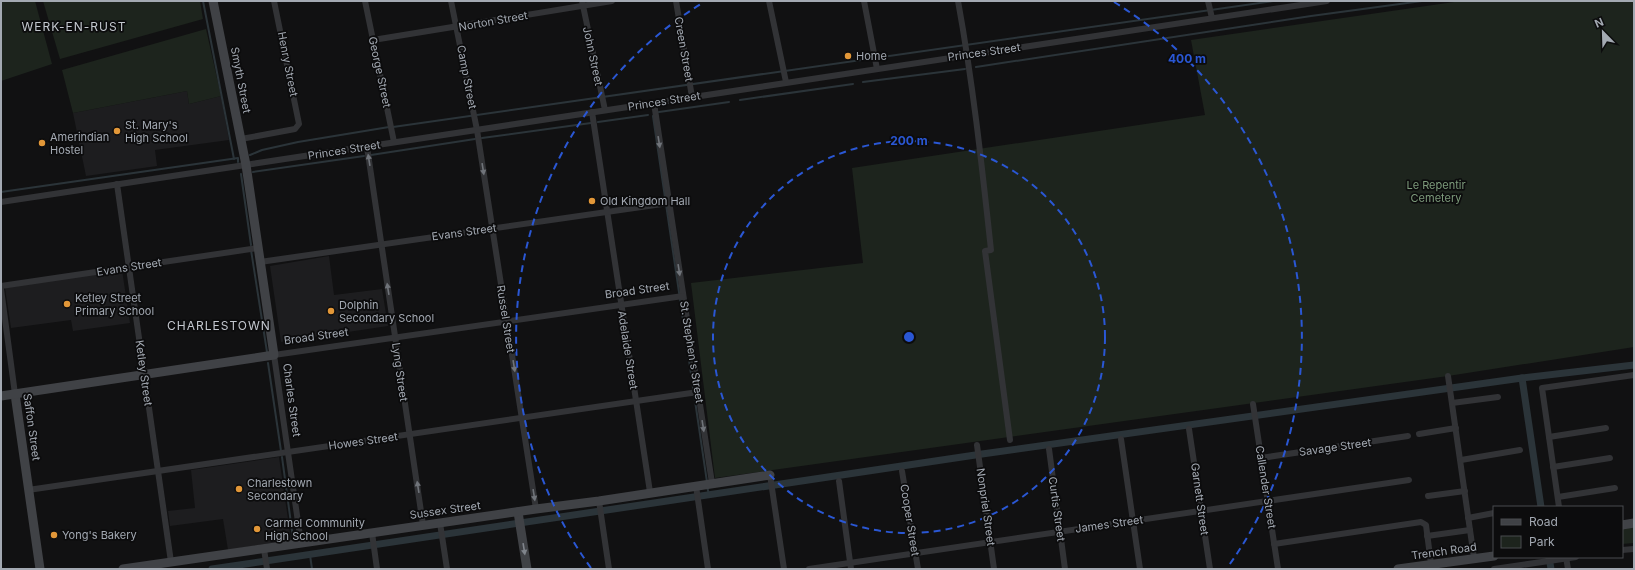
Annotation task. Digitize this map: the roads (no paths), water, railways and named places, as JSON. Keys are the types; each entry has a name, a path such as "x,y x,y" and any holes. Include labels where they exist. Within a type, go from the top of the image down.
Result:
{"street":[{"name":"Smyth Street","path":"213,1 246,165"},
{"name":"Henry Street","path":"241,139 297,127 299,122 274,1"},
{"name":"George Street","path":"365,1 394,142"},
{"name":"Camp Street","path":"451,1 477,130"},
{"name":"Norton Street","path":"373,40 457,27 582,3 612,1"},
{"name":"Creen Street","path":"676,1 692,94"},
{"path":"769,1 786,80"},
{"path":"864,1 876,66"},
{"path":"958,1 967,52 991,250 985,251 1010,440"},
{"path":"1208,1 1212,18"},
{"name":"Princes Street","path":"1,202 654,103 692,94 967,52 1327,1"},
{"name":"John Street","path":"582,3 605,110"},
{"name":"St. Stephen's Street","path":"654,103 712,483"},
{"name":"Adelaide Street","path":"592,112 650,492"},
{"name":"Russel Street","path":"477,130 536,509"},
{"name":"Lyng Street","path":"366,146 423,525"},
{"name":"Charles Street","path":"246,165 301,543"},
{"name":"Ketley Street","path":"116,184 158,471 165,565"},
{"name":"Evans Street","path":"260,262 669,203"},
{"name":"Evans Street","path":"1,287 258,248"},
{"name":"Saffon Street","path":"1,287 40,569"},
{"name":"Broad Street","path":"1,396 274,354 683,296"},
{"path":"1559,506 1542,388 1634,375"},
{"path":"1448,376 1474,558"},
{"name":"Howes Street","path":"28,490 698,392"},
{"path":"1452,403 1498,397"},
{"name":"Callender Street","path":"1254,406 1278,569"},
{"path":"1419,434 1456,428"},
{"path":"1549,437 1606,428"},
{"name":"Garnett Street","path":"1189,429 1210,569"},
{"name":"Savage Street","path":"1262,458 1408,436"},
{"path":"1121,439 1140,569"},
{"name":"Nonpriel Street","path":"977,445 994,569"},
{"name":"Curtis Street","path":"1049,449 1065,569"},
{"path":"1460,460 1520,450"},
{"path":"1553,467 1610,458"},
{"name":"Cooper Street","path":"902,471 918,569"},
{"path":"770,475 784,569"},
{"name":"Sussex Street","path":"123,569 264,552 301,543 372,536 423,525 441,526 519,515 536,509 770,475"},
{"name":"James Street","path":"810,569 850,566 915,553 1409,480"},
{"path":"839,481 850,566"},
{"path":"696,486 708,569"},
{"path":"1558,497 1615,488"},
{"path":"1428,496 1465,491"},
{"path":"599,501 608,569"},
{"path":"1468,518 1493,514"},
{"path":"519,515 527,569"},
{"path":"1274,544 1418,522 1425,524 1431,564"},
{"path":"1623,525 1634,523"},
{"path":"441,526 447,569"},
{"path":"1427,536 1470,530"},
{"path":"372,536 377,569"},
{"path":"1623,550 1634,549"},
{"path":"264,552 267,569"},
{"name":"Trench Road","path":"1398,569 1493,556"},
{"path":"1494,569 1537,566 1566,558 1568,569"}],"waterway":[{"path":"203,1 234,159"},
{"path":"393,127 1273,1"},
{"path":"976,67 1311,16 1422,1"},
{"path":"863,82 965,69"},
{"path":"740,100 853,84"},
{"path":"659,112 729,102"},
{"path":"598,122 648,115"},
{"path":"653,116 707,482"},
{"path":"482,138 591,123"},
{"path":"250,155 262,150 298,142 389,127"},
{"path":"371,155 475,139"},
{"path":"253,172 364,156"},
{"path":"1,192 238,158 238,162"},
{"path":"241,174 251,245"},
{"path":"251,250 267,352"},
{"path":"268,363 281,451"},
{"path":"212,569 982,454 1522,378 1634,365"},
{"path":"1522,378 1541,506"},
{"path":"282,457 293,538"},
{"path":"707,486 709,495"},
{"path":"310,555 312,569"},
{"path":"1549,558 1551,569"}],"place":[{"name":"Home","path":"848,56"},
{"name":"St. Mary's High School","path":"117,131"},
{"name":"Amerindian Hostel","path":"42,143"},
{"name":"Old Kingdom Hall","path":"592,201"},
{"name":"Ketley Street Primary School","path":"67,304"},
{"name":"Dolphin Secondary School","path":"331,311"},
{"name":"Charlestown Secondary","path":"239,489"},
{"name":"Carmel Community High School","path":"257,529"},
{"name":"Yong's Bakery","path":"54,535"}],"district":[{"name":"WERK-EN-RUST","path":"74,27"},
{"name":"CHARLESTOWN","path":"219,326"}],"park label":[{"name":"Le Repentir Cemetery","path":"1436,191"}]}
